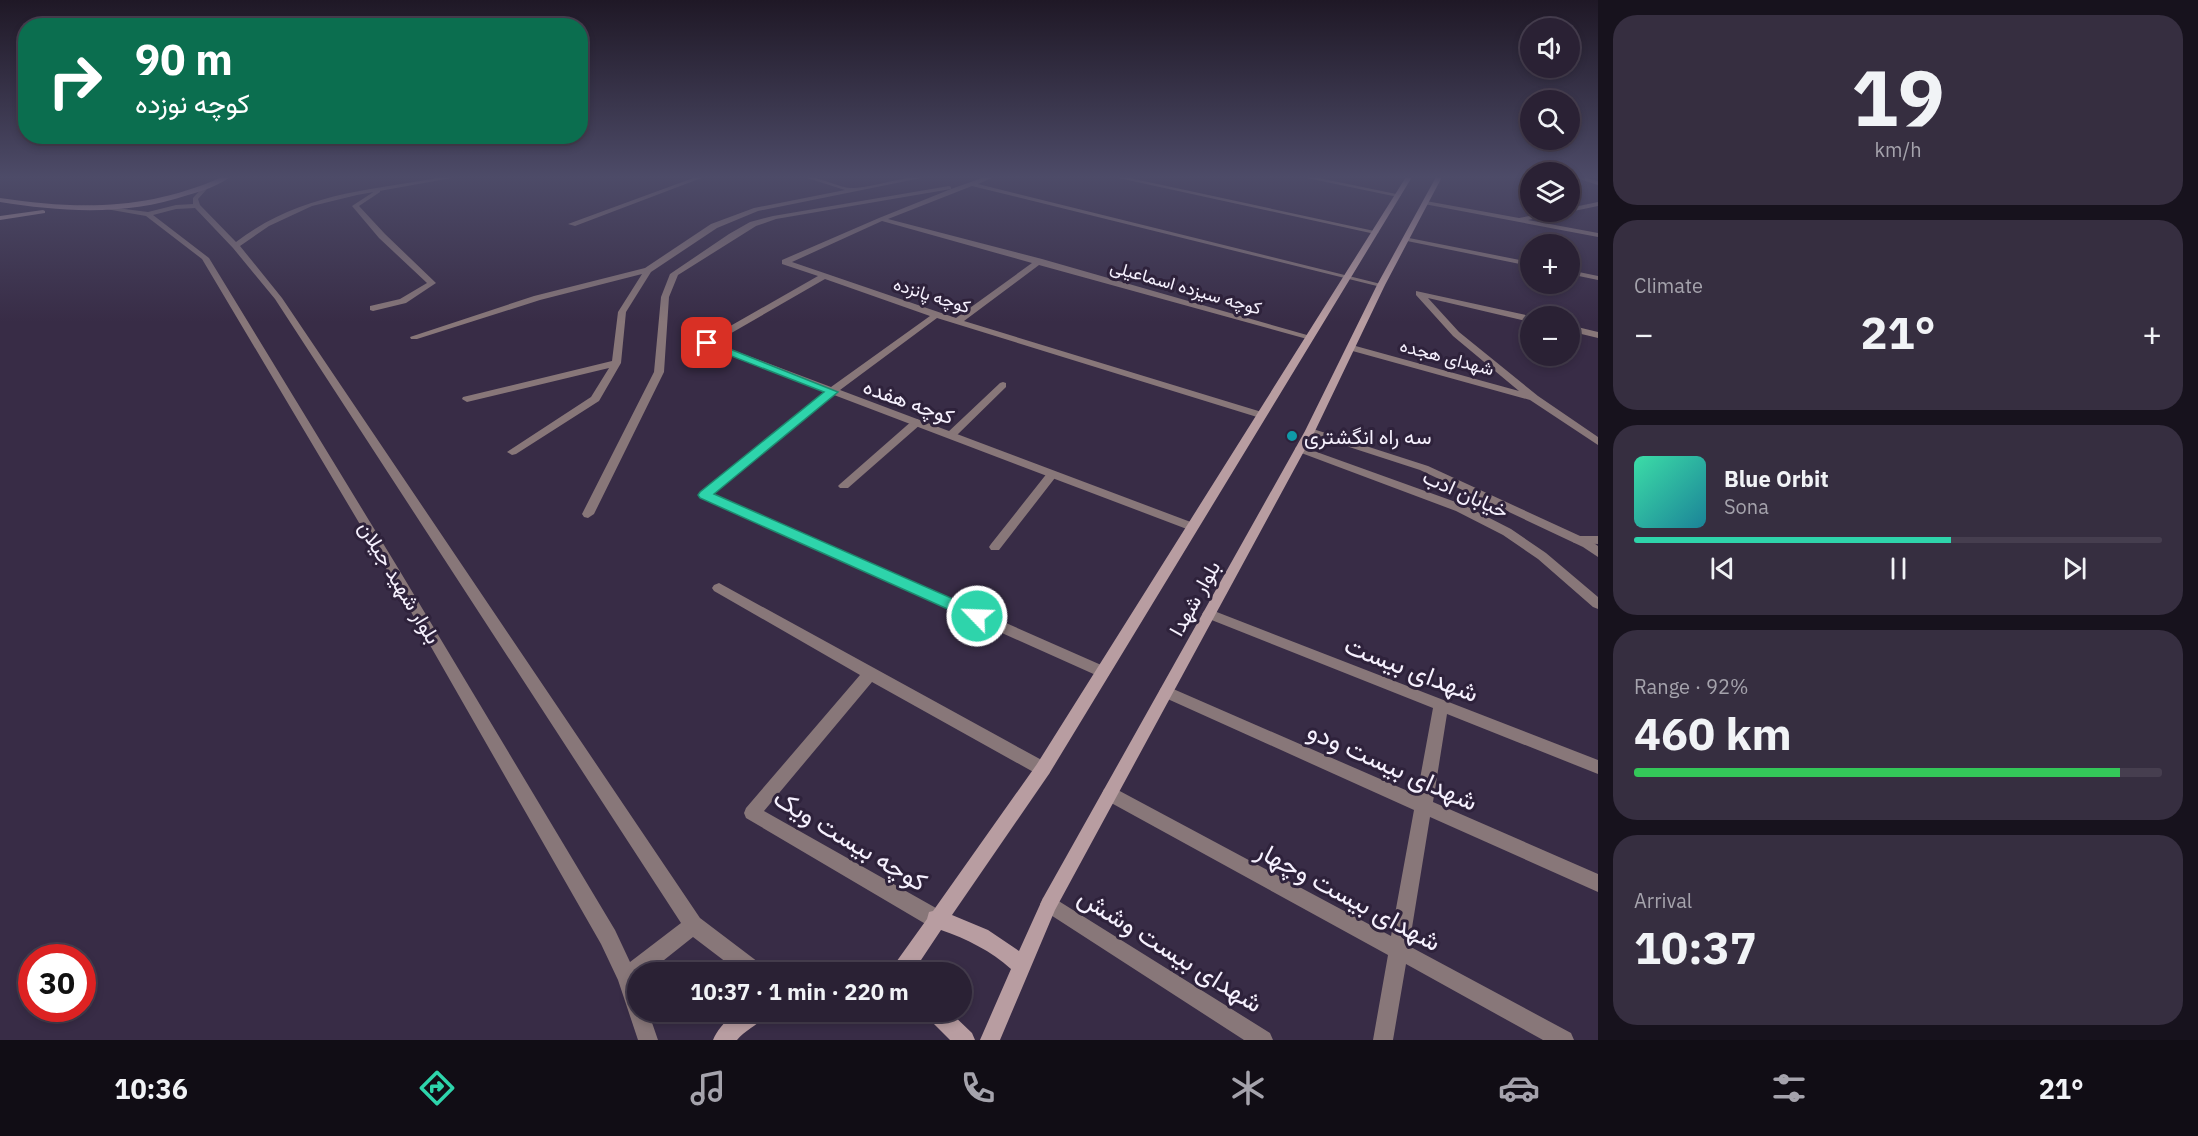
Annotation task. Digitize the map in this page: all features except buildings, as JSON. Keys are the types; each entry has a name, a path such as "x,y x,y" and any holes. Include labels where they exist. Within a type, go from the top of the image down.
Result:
{"main road":[{"name":"بلوار شهدا","path":"908,962 1043,769 1378,226"},
{"name":"بلوار شهدا","path":"990,1040 1049,904 1310,431 1381,285 1414,226"},
{"path":"936,919 979,934 1005,950 1021,965"},
{"path":"723,1040 740,1022"},
{"path":"946,1022 965,1040"}],"street":[{"name":"بلوار شهید جیلان","path":"163,226 205,258 395,573 609,937 627,977"},
{"path":"216,226 236,246 278,298 693,925 742,962"},
{"path":"236,246 264,226"},
{"path":"373,226 432,283 403,301 373,308"},
{"path":"414,337 537,298 648,270 715,226"},
{"path":"588,514 659,372 665,297 674,274 750,226"},
{"name":"کوچه پانزده","path":"867,226 785,262 957,322 1261,415"},
{"name":"کوچه سیزده اسماعیلی","path":"906,226 1310,337"},
{"path":"1140,226 1381,285"},
{"path":"1344,226 1374,232"},
{"path":"1544,226 1598,236"},
{"path":"1407,240 1520,262"},
{"path":"957,322 1039,261"},
{"path":"512,452 595,399 616,363 622,312 648,270"},
{"path":"1580,274 1598,278"},
{"name":"کوچه هفده","path":"825,276 707,343 1192,527"},
{"path":"1520,317 1419,293 1456,334 1534,398 1598,442"},
{"path":"936,315 832,392 705,495 1103,672"},
{"path":"1580,331 1598,335"},
{"name":"شهدای هجده","path":"1352,348 1534,398"},
{"path":"467,399 616,363"},
{"path":"951,435 1003,385"},
{"path":"844,486 917,422"},
{"name":"خیابان ادب","path":"1310,431 1424,468 1578,540 1598,553"},
{"name":"خیابان ادب","path":"1300,449 1460,508 1507,532 1542,556 1598,604"},
{"path":"995,547 1052,474"},
{"path":"1578,540 1598,540"},
{"path":"718,588 1043,769"},
{"name":"شهدای بیست","path":"1209,614 1598,767"},
{"name":"کوچه بیست ویک","path":"870,674 752,813 936,919"},
{"name":"شهدای بیست ودو","path":"1166,692 1598,883"},
{"path":"1383,1040 1441,705"},
{"name":"شهدای بیست وچهار","path":"1110,794 1564,1040"},
{"name":"شهدای بیست وشش","path":"1049,904 1263,1040"},
{"path":"646,962 693,925"},
{"name":"بلوار شهید جیلان","path":"642,1022 648,1040"}],"place":[{"name":"سه راه انگشتری","path":"1292,436"}],"route":[{"path":"707,343 832,392 705,495 977,616"}]}
